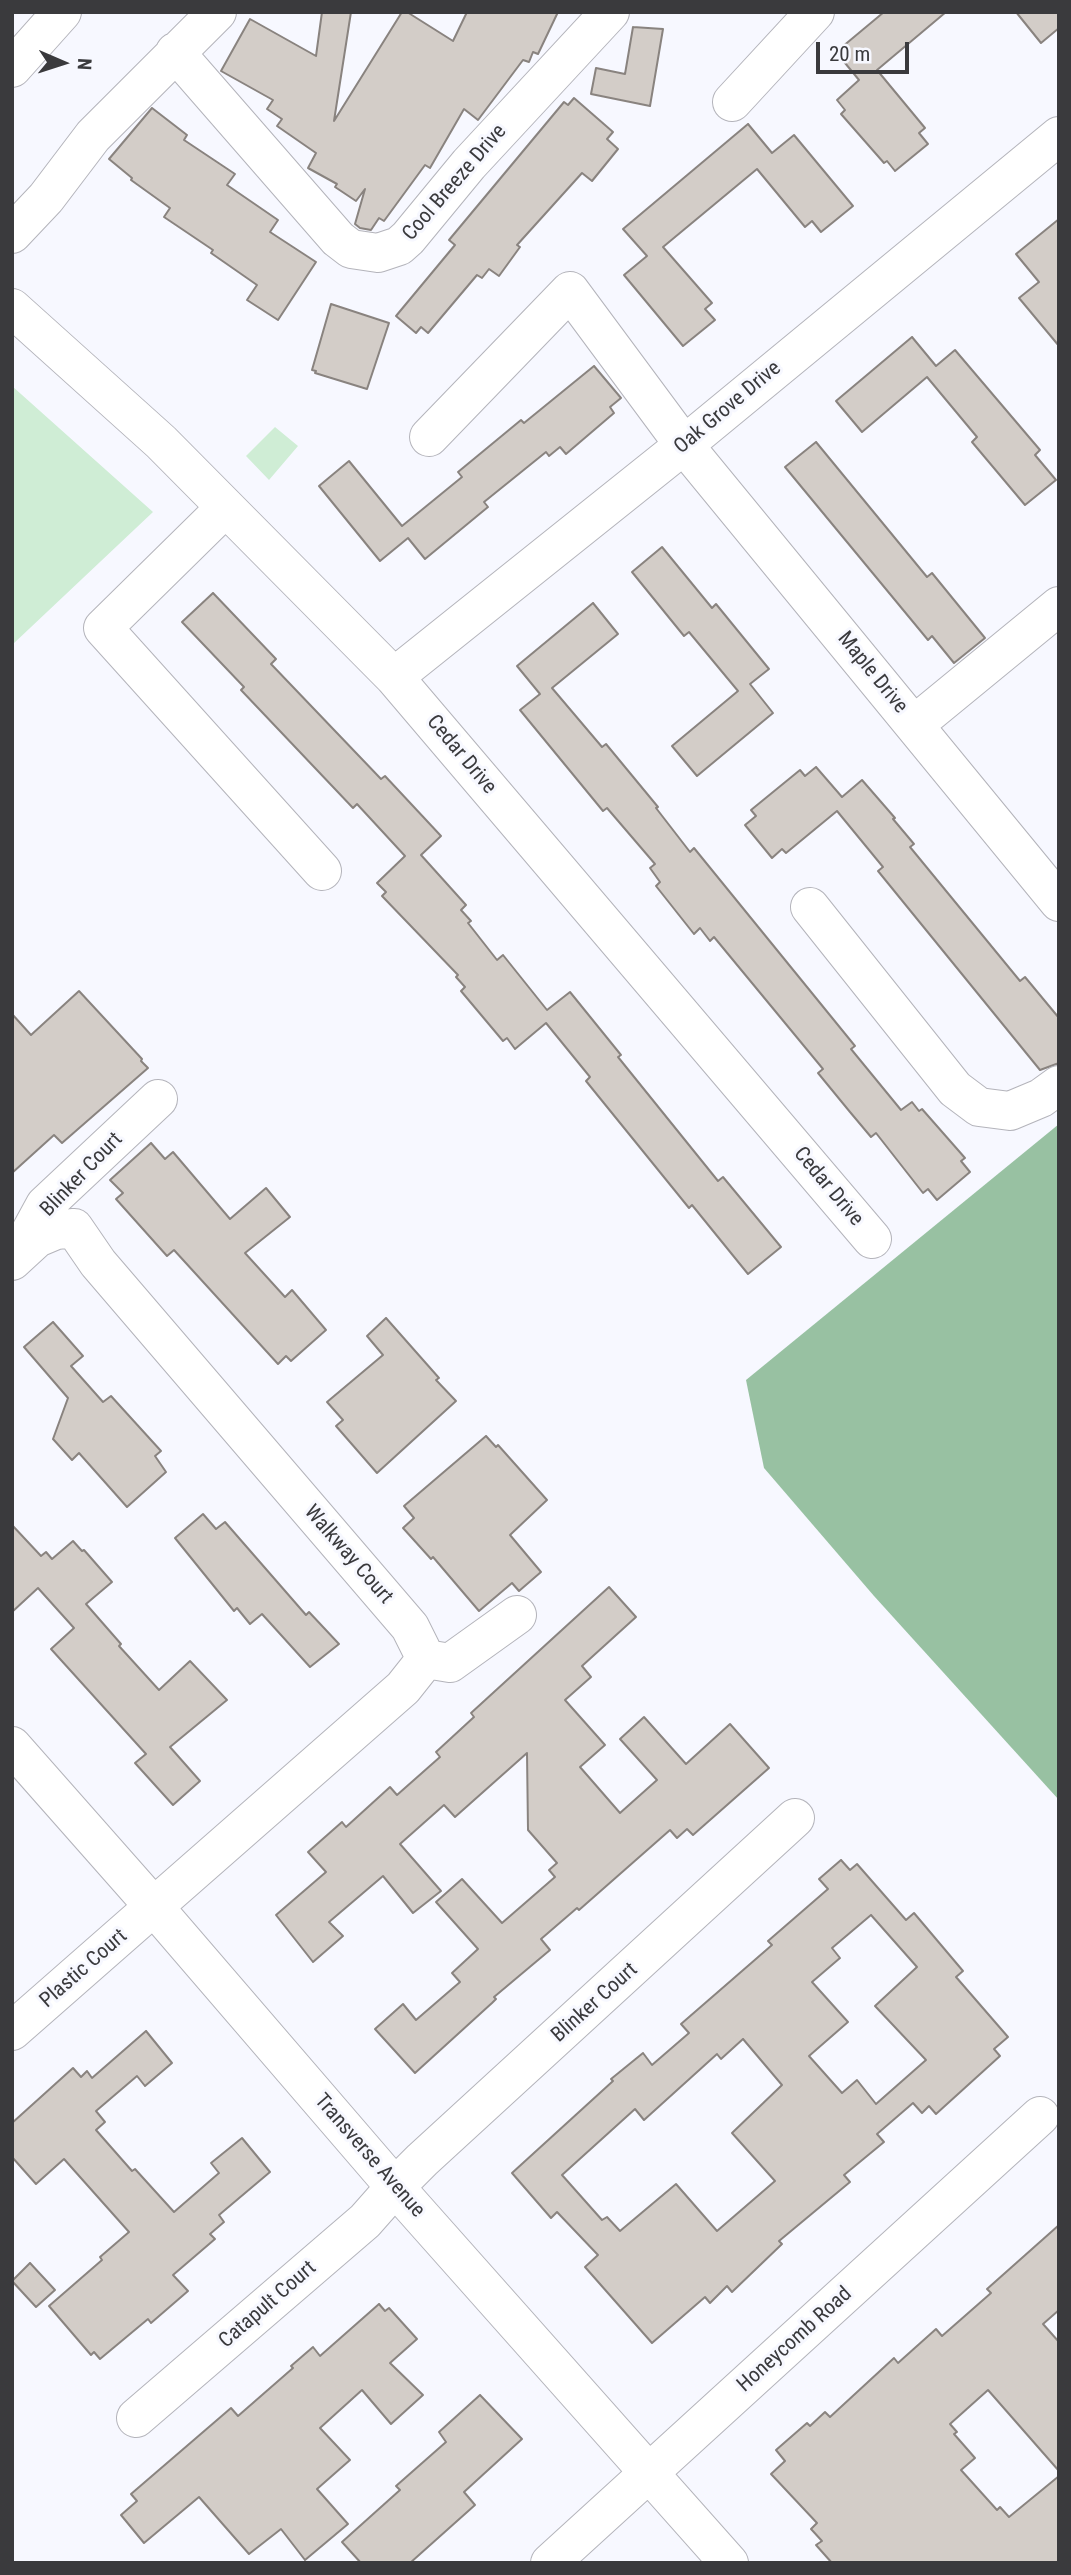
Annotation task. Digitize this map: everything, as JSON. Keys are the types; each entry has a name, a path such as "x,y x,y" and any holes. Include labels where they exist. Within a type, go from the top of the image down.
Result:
{"street":[{"path":"12,68 62,12"},
{"path":"12,234 46,198 93,136 217,12"},
{"name":"Cool Breeze Drive","path":"175,52 338,239 351,249 378,253 388,251 408,238 469,164 610,12"},
{"path":"732,102 815,12"},
{"name":"Oak Grove Drive","path":"394,677 684,445 1059,136"},
{"name":"Maple Drive","path":"429,438 570,292 684,445 1059,902"},
{"name":"Cedar Drive","path":"12,308 161,442 394,677 872,1238"},
{"path":"226,508 103,628 322,871"},
{"path":"914,725 1059,606"},
{"path":"810,906 955,1089 979,1107 1010,1111 1041,1098 1059,1085"},
{"name":"Blinker Court","path":"14,1260 45,1205 158,1099"},
{"name":"Walkway Court","path":"14,1260 37,1238 56,1230 74,1228 98,1263 410,1627 426,1659"},
{"path":"155,1908 403,1688 426,1659 450,1663 517,1615"},
{"name":"Transverse Avenue","path":"12,1746 395,2187 729,2563"},
{"name":"Blinker Court","path":"395,2187 795,1818"},
{"name":"Plastic Court","path":"12,2031 155,1908"},
{"name":"Honeycomb Road","path":"550,2563 1040,2116"},
{"name":"Catapult Court","path":"136,2418 365,2221 395,2187"}],"green space":[{"path":"12,386 153,512 12,645"},
{"path":"275,427 298,446 269,480 246,456"},
{"path":"1059,1124 1059,1800 874,1596 764,1468 746,1380"}],"building":[{"path":"322,12 351,12 334,121 402,12 407,12 453,41 467,12 558,12 538,54 533,52 529,62 523,60 478,120 464,109 430,168 425,165 384,221 379,218 371,230 355,224 365,189 356,201 335,187 337,184 308,168 316,153 277,126 282,119 267,109 273,100 221,71 250,19 316,56"},
{"path":"884,12 946,12 877,70 925,128 919,133 928,144 895,171 887,161 884,163 841,114 845,110 837,100 859,80 836,52"},
{"path":"1016,12 1059,12 1059,28 1041,43"},
{"path":"633,27 663,29 650,106 591,94 596,68 625,74"},
{"path":"574,98 613,132 607,139 618,149 592,181 582,173 517,245 520,247 499,276 489,269 482,278 477,275 428,333 421,327 416,333 396,316 455,245 449,240 564,102 568,105"},
{"path":"152,108 187,135 184,140 235,174 227,185 278,220 270,232 316,262 278,320 247,300 257,285 211,253 213,250 164,217 170,208 131,180 132,178 109,159"},
{"path":"748,124 772,153 794,135 853,206 821,232 812,221 805,227 757,169 663,247 712,303 705,309 715,320 683,346 624,275 647,256 623,229"},
{"path":"1059,219 1059,346 1019,298 1039,282 1016,254"},
{"path":"331,304 389,323 367,389 312,370"},
{"path":"912,337 936,366 955,350 1040,450 1035,455 1056,480 1025,505 972,442 977,437 927,377 862,432 836,401"},
{"path":"594,366 621,398 610,407 614,413 566,454 560,447 549,456 546,452 484,502 488,507 425,559 408,538 380,561 319,486 349,461 402,526 462,477 458,472 521,420 524,423"},
{"path":"816,442 927,577 932,573 985,638 954,663 932,636 928,640 785,467"},
{"path":"662,547 712,608 716,604 769,669 750,684 773,713 697,776 672,746 738,691 689,632 684,636 632,572"},
{"path":"213,593 276,659 271,664 381,779 385,776 441,836 421,855 466,905 461,910 471,921 468,923 497,960 503,955 547,1010 570,992 621,1055 618,1057 718,1181 723,1177 781,1247 748,1274 692,1205 689,1208 586,1081 590,1077 546,1023 515,1049 507,1038 503,1041 461,991 465,987 456,977 458,975 382,896 386,892 377,883 405,856 357,804 353,808 241,690 244,687 182,622"},
{"path":"593,603 618,634 552,688 602,747 606,744 658,807 656,808 690,852 694,848 855,1046 851,1049 901,1110 912,1102 919,1111 922,1109 965,1158 961,1161 970,1172 937,1200 928,1189 923,1193 876,1133 871,1137 818,1073 823,1069 714,937 710,941 700,928 694,934 656,886 660,882 650,868 655,864 607,808 603,811 520,710 540,694 517,666"},
{"path":"816,767 842,797 862,780 895,818 893,819 914,844 910,847 1020,981 1025,977 1059,1018 1059,1063 1040,1070 878,871 883,867 837,811 786,853 782,849 772,858 745,825 756,816 751,810 800,770 805,776"},
{"path":"79,991 148,1068 62,1143 54,1135 12,1173 12,1014 31,1035"},
{"path":"151,1143 165,1159 173,1152 230,1219 266,1188 290,1217 245,1253 285,1297 292,1290 326,1330 291,1361 286,1356 278,1364 174,1250 167,1256 116,1199 123,1193 110,1180"},
{"path":"386,1318 456,1401 377,1473 336,1426 343,1420 327,1402 383,1355 367,1336"},
{"path":"53,1322 83,1356 71,1366 103,1402 111,1396 161,1451 155,1456 166,1472 127,1507 79,1453 72,1460 53,1439 68,1398 24,1347"},
{"path":"486,1436 496,1447 498,1445 547,1500 510,1535 541,1572 519,1591 512,1583 479,1611 433,1557 431,1559 403,1528 414,1518 404,1506"},
{"path":"203,1514 216,1529 225,1522 306,1615 309,1612 339,1644 310,1667 262,1614 250,1624 237,1608 234,1611 175,1538"},
{"path":"12,1525 41,1556 46,1552 52,1559 73,1541 84,1550 112,1582 86,1604 159,1690 190,1661 227,1700 170,1747 200,1781 173,1805 135,1763 146,1754 51,1649 74,1628 38,1588 12,1612"},
{"path":"609,1587 636,1617 582,1666 591,1677 565,1700 605,1745 580,1767 620,1813 657,1780 620,1739 644,1717 686,1764 730,1724 769,1768 693,1835 687,1829 677,1838 670,1830 579,1910 577,1908 541,1939 550,1950 494,1997 496,1999 492,2003 415,2073 375,2029 403,2004 416,2020 460,1982 452,1973 478,1949 436,1902 462,1879 502,1923 555,1877 549,1870 557,1863 528,1830 527,1753 455,1817 444,1805 400,1844 441,1891 413,1913 383,1876 329,1922 343,1936 313,1962 276,1915 326,1872 308,1852 342,1822 346,1827 390,1787 397,1795 440,1757 436,1752 474,1717 471,1713"},
{"path":"841,1860 850,1870 857,1864 906,1920 914,1913 963,1971 956,1977 1008,2037 994,2049 1000,2056 936,2114 929,2106 922,2113 913,2103 877,2134 884,2142 844,2175 850,2182 779,2241 782,2244 732,2292 727,2286 710,2303 705,2297 652,2343 585,2267 598,2255 557,2212 551,2218 512,2173 613,2081 611,2079 643,2053 652,2065 689,2033 681,2024 772,1945 768,1941 828,1889 819,1879","holes":["871,1915 917,1967 875,2006 926,2060 876,2104 857,2080 842,2093 809,2056 848,2022 812,1982 840,1958 832,1948","743,2039 782,2085 732,2133 775,2181 717,2231 676,2184 620,2231 607,2217 602,2220 562,2175 635,2109 644,2120 717,2054 721,2059"]},
{"path":"146,2031 172,2063 145,2086 137,2076 96,2111 105,2122 96,2130 132,2171 135,2169 174,2212 219,2173 211,2163 242,2138 270,2172 219,2215 224,2222 210,2234 215,2239 173,2275 188,2291 151,2323 148,2319 100,2359 94,2352 91,2355 49,2306 102,2260 100,2257 129,2232 64,2159 36,2184 12,2157 12,2123 73,2068 81,2077 87,2071 92,2078"},
{"path":"1059,2225 1059,2310 1043,2324 1059,2342 1059,2471 988,2390 950,2424 957,2432 954,2434 975,2458 961,2470 997,2510 1000,2507 1009,2517 1059,2476 1059,2563 832,2563 816,2545 822,2541 811,2529 817,2523 771,2474 785,2461 776,2450 807,2423 810,2426 825,2412 830,2417 894,2358 898,2363 936,2329 942,2336 991,2293 987,2289"},
{"path":"30,2263 55,2290 36,2307 12,2281"},
{"path":"379,2304 385,2311 389,2308 417,2339 390,2363 423,2395 391,2424 362,2390 320,2428 350,2460 317,2489 348,2524 305,2560 281,2529 249,2554 199,2497 144,2543 121,2515 137,2501 131,2494 231,2408 238,2416 313,2347 320,2356"},
{"path":"480,2395 522,2439 464,2492 475,2505 410,2563 361,2563 342,2542 400,2490 396,2486 446,2442 439,2432"}]}
